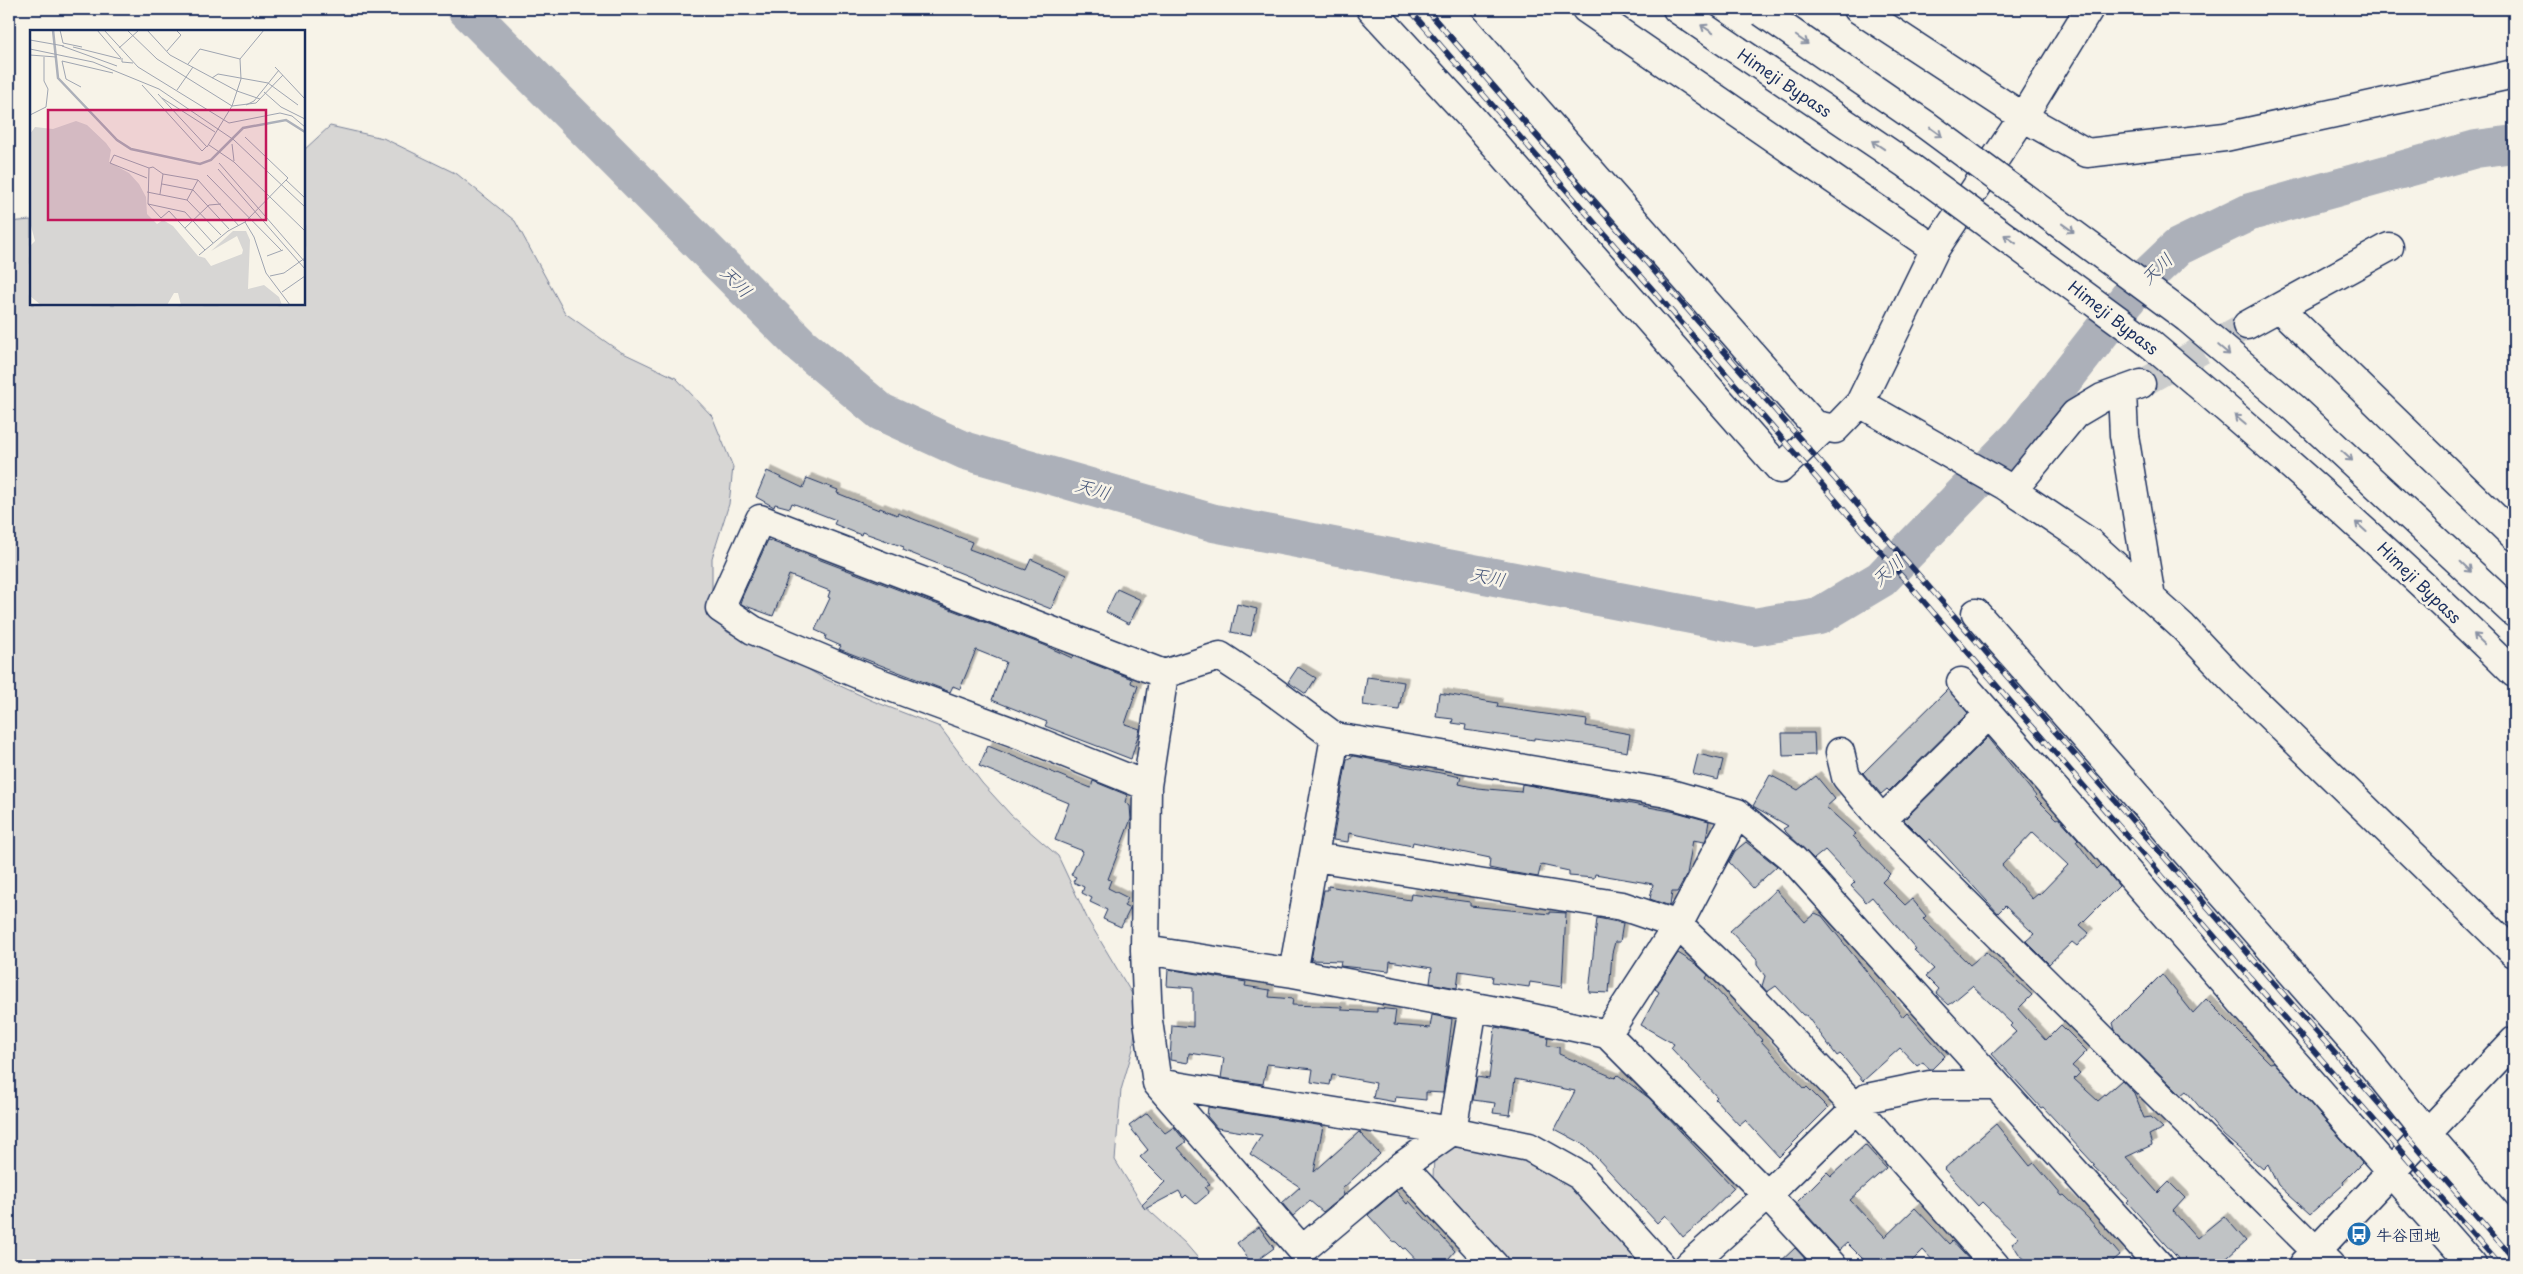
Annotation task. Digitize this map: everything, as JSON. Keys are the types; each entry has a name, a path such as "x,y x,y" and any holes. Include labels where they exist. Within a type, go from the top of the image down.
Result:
{"main road":[{"path":"1448,9 1814,424 1836,429 1868,407 1934,250 2023,117 2090,9"},
{"path":"1586,9 1934,250"},
{"name":"Himeji Bypass","path":"1677,9 1906,164 2041,261 2148,342 2269,444 2391,553 2514,673"},
{"path":"1858,9 2023,117 2087,153 2225,137 2514,74"},
{"path":"1760,11 1926,125 2187,318 2302,416 2514,613"},
{"path":"1380,13 1701,381 1780,468 1825,427"},
{"path":"2248,325 2389,247"},
{"path":"2279,308 2514,536"},
{"path":"2009,488 2075,414 2102,398 2131,388 2124,435 2151,598"},
{"path":"1868,407 2009,488 2088,542 2183,627 2231,678 2514,953"},
{"path":"1147,786 1021,735 872,680 753,630 720,608 760,519 1164,674 1220,656 1270,689 1335,737 1667,793 1737,813 1793,859 1994,1085 2158,1265"},
{"path":"1976,613 2364,1055 2428,1135 2514,1234"},
{"path":"1164,674 1147,786 1146,950 1148,1022 1157,1084 1302,1250 1402,1166 1452,1131 1473,1007"},
{"path":"1961,682 2472,1265"},
{"path":"1882,820 1989,714"},
{"path":"1293,973 1335,737"},
{"path":"1840,752 1846,777 1882,820 2316,1261 2391,1174 2514,1041"},
{"path":"1606,1034 1678,925 1737,813"},
{"path":"1314,857 1622,906 1678,925 1732,976 1856,1108 1995,1265"},
{"path":"1146,950 1293,973 1606,1034 1767,1195 1832,1265"},
{"path":"1157,1084 1452,1131 1529,1147 1579,1175 1661,1265"},
{"path":"1689,1265 1767,1195 1867,1098 1930,1084 1994,1085"},
{"path":"1402,1166 1494,1265"}],"shaded area":[{"path":"330,126 383,138 457,174 515,221 565,313 619,351 676,378 712,416 733,467 729,504 712,558 712,596 727,632 779,652 823,678 873,701 940,727 982,783 1011,815 1058,856 1088,920 1138,1004 1133,1049 1121,1090 1115,1160 1142,1204 1185,1243 1204,1265 9,1265 9,222 30,220 30,305 305,305 305,149"},
{"path":"1473,1141 1531,1157 1566,1179 1648,1265 1513,1265 1433,1177 1434,1157 1448,1146"}],"building":[{"path":"767,471 803,488 807,478 838,490 837,493 879,510 880,508 897,515 898,513 972,542 969,549 1026,570 1031,559 1066,575 1051,609 903,550 904,547 862,532 861,535 834,524 836,520 792,503 790,508 775,504 774,507 756,497"},
{"path":"768,540 1044,645 1072,658 1073,656 1132,679 1131,683 1138,686 1125,724 1140,729 1131,759 1045,726 1047,722 992,700 1006,662 976,650 960,689 953,686 950,692 839,649 841,646 825,639 826,635 815,630 830,598 828,597 830,591 789,575 773,616 743,605 740,603 743,595"},
{"path":"1117,589 1141,600 1129,624 1106,612"},
{"path":"1237,604 1257,609 1251,636 1231,632"},
{"path":"1298,667 1316,678 1306,694 1288,682"},
{"path":"1367,677 1404,682 1399,710 1363,705"},
{"path":"1948,689 1968,713 1889,791 1887,789 1881,794 1863,773"},
{"path":"1439,693 1498,703 1497,707 1587,720 1586,726 1630,734 1627,752 1583,744 1534,738 1534,740 1465,730 1466,725 1452,723 1453,719 1436,717"},
{"path":"1782,733 1814,733 1815,755 1783,756"},
{"path":"1988,737 2035,797 2057,819 2059,818 2078,839 2076,841 2097,869 2101,865 2119,886 2080,925 2089,933 2077,946 2072,942 2049,964 2026,941 2034,934 2005,906 1998,913 1930,839 1926,842 1904,820","holes":["2033,832 2068,865 2039,895 2032,899 2002,865"]},
{"path":"988,746 1091,788 1093,781 1127,795 1125,802 1130,806 1131,819 1108,879 1111,880 1108,888 1128,898 1124,906 1130,909 1121,927 1103,919 1107,910 1090,902 1092,898 1082,893 1084,887 1073,882 1076,877 1071,875 1083,851 1055,840 1069,803 979,766"},
{"path":"1698,754 1723,760 1718,780 1693,774"},
{"path":"1354,756 1461,777 1459,784 1477,788 1521,792 1522,784 1676,812 1709,821 1706,839 1704,842 1693,840 1687,874 1677,892 1672,892 1670,906 1650,899 1653,884 1595,874 1594,878 1569,876 1569,871 1541,865 1538,877 1489,868 1490,858 1413,842 1412,846 1349,833 1348,842 1333,840 1347,759"},
{"path":"1770,775 1798,790 1816,776 1835,799 1826,807 1856,834 1853,836 1890,874 1882,882 1905,905 1912,899 1926,916 1923,919 1970,965 1986,952 2032,995 2018,1009 2046,1040 2061,1025 2087,1051 2072,1066 2080,1073 2074,1079 2098,1101 2122,1080 2134,1093 2144,1118 2151,1117 2163,1128 2149,1135 2152,1145 2126,1157 2158,1193 2169,1182 2185,1198 2173,1211 2197,1238 2224,1216 2246,1241 2219,1265 2184,1265 2127,1202 2129,1200 2093,1166 2095,1165 2069,1135 2043,1107 2041,1108 1992,1054 2016,1032 2010,1026 2012,1024 1972,986 1949,1005 1936,993 1939,989 1926,976 1934,969 1914,950 1916,949 1872,897 1866,902 1851,886 1855,882 1825,850 1814,859 1783,829 1788,826 1753,806"},
{"path":"1746,842 1777,866 1753,888 1729,862 1735,851"},
{"path":"1328,886 1410,900 1411,894 1470,902 1470,906 1550,914 1550,912 1566,913 1562,987 1530,982 1529,987 1492,982 1493,976 1459,971 1457,988 1430,983 1432,968 1390,961 1389,971 1340,966 1341,961 1311,960 1324,890 1328,890"},
{"path":"1776,890 1805,922 1815,913 1822,916 1903,1017 1907,1013 1945,1056 1932,1069 1929,1069 1923,1062 1917,1066 1900,1048 1863,1081 1840,1054 1837,1056 1806,1015 1803,1015 1776,986 1767,992 1762,986 1765,976 1757,965 1757,960 1730,931"},
{"path":"1597,918 1623,923 1620,942 1615,942 1612,953 1609,993 1589,992"},
{"path":"1678,953 1697,965 1708,975 1706,978 1761,1041 1805,1089 1807,1087 1828,1108 1779,1157 1745,1120 1739,1125 1715,1099 1717,1097 1671,1048 1674,1044 1641,1025 1659,992 1655,989"},
{"path":"1168,969 1246,982 1245,986 1270,990 1269,997 1293,999 1292,1005 1342,1007 1342,1010 1377,1012 1377,1008 1396,1010 1394,1025 1430,1028 1432,1015 1452,1019 1443,1093 1426,1092 1426,1100 1396,1097 1395,1102 1373,1098 1376,1083 1332,1075 1330,1085 1311,1082 1313,1069 1267,1064 1263,1084 1221,1078 1224,1058 1189,1053 1188,1063 1170,1060 1172,1025 1193,1027 1193,988 1167,986"},
{"path":"2162,974 2193,1013 2206,999 2270,1063 2274,1062 2362,1163 2343,1182 2344,1184 2310,1214 2278,1185 2268,1164 2263,1169 2224,1136 2186,1091 2181,1095 2115,1030 2113,1023"},
{"path":"1495,1027 1548,1037 1547,1046 1559,1047 1559,1054 1615,1078 1618,1075 1649,1098 1734,1188 1702,1221 1683,1237 1665,1215 1657,1223 1585,1145 1555,1129 1575,1091 1515,1079 1510,1115 1493,1113 1495,1103 1473,1100 1477,1077 1489,1079"},
{"path":"1208,1107 1323,1126 1314,1172 1359,1132 1380,1154 1342,1189 1344,1195 1323,1212 1310,1201 1293,1216 1282,1203 1300,1187 1250,1154 1262,1135 1217,1128 1207,1116"},
{"path":"1147,1113 1165,1133 1174,1127 1186,1142 1178,1148 1210,1184 1205,1188 1209,1193 1196,1204 1186,1195 1183,1198 1179,1191 1145,1209 1142,1205 1165,1182 1140,1157 1148,1150 1129,1126"},
{"path":"1996,1124 2030,1166 2034,1163 2062,1196 2064,1195 2089,1219 2120,1255 2108,1265 2031,1265 2019,1254 2012,1243 2019,1238 1982,1202 1978,1206 1944,1169"},
{"path":"1865,1145 1886,1168 1850,1200 1885,1237 1915,1208 1949,1244 1952,1241 1974,1265 1937,1265 1923,1250 1908,1265 1869,1265 1847,1243 1839,1250 1796,1203 1827,1172 1831,1176"},
{"path":"1396,1191 1407,1204 1409,1201 1455,1251 1443,1265 1421,1265 1405,1248 1403,1249 1396,1242 1392,1241 1368,1215"},
{"path":"1259,1227 1274,1248 1252,1264 1237,1243"},
{"path":"1795,1248 1811,1265 1777,1265"}],"waterway":[{"name":"天川","path":"466,9 801,345 881,412 966,451 1214,523 1754,627 1819,616 1881,579 2020,436 2139,284 2178,247 2250,212 2476,149 2514,144"}],"tunnel":[{"path":"2141,384 2247,325"}],"railway":[{"path":"1409,9 2500,1265"},
{"path":"1426,9 2514,1259"}],"place":[{"name":"牛谷団地","path":"2359,1234"}]}
